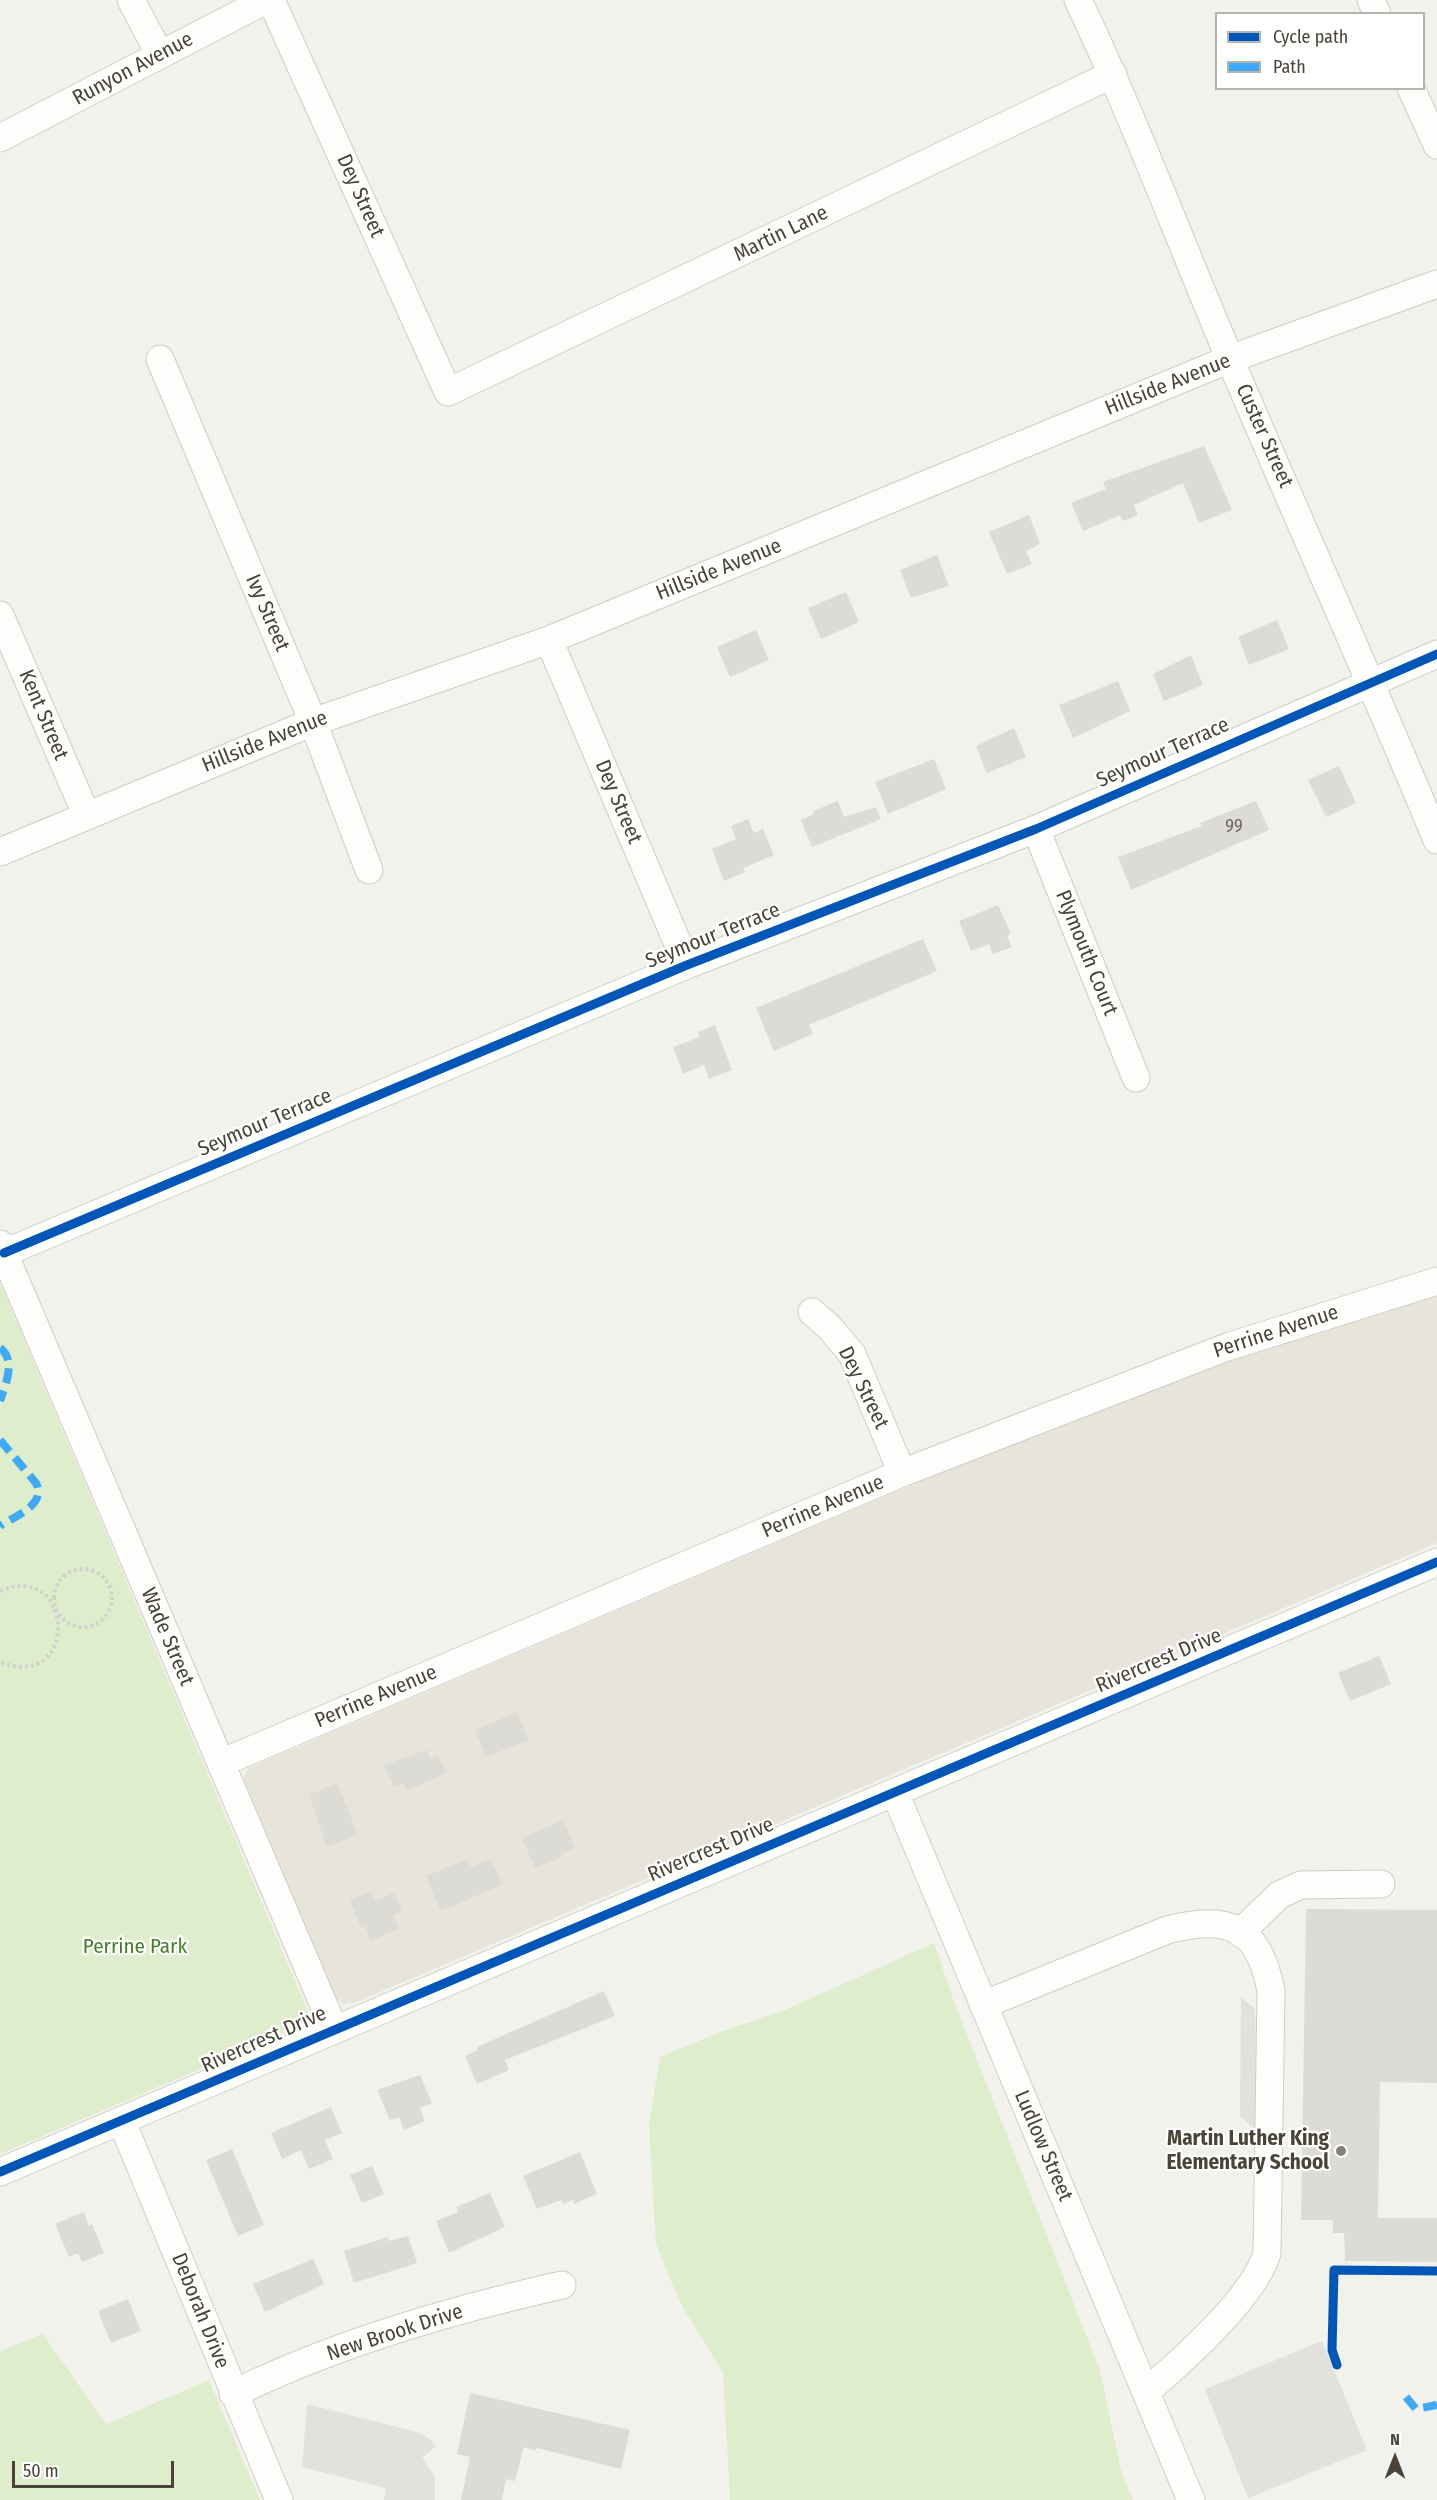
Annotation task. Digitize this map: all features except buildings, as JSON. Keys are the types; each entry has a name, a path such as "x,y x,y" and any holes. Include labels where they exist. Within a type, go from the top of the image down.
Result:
{"street":[{"path":"131,0 160,55"},
{"name":"Runyon Avenue","path":"0,138 266,0"},
{"name":"Dey Street","path":"272,0 448,392"},
{"name":"Custer Street","path":"1078,0 1113,74 1230,359 1372,681 1437,840"},
{"name":"Martin Lane","path":"448,392 1113,74"},
{"path":"1412,90 1437,145"},
{"name":"Hillside Avenue","path":"0,852 86,814 313,722 549,640 1230,359 1437,285"},
{"name":"Ivy Street","path":"160,358 313,722 369,870"},
{"name":"Kent Street","path":"0,615 86,814"},
{"name":"Dey Street","path":"549,640 687,964"},
{"name":"Seymour Terrace","path":"2,1249 687,964 1036,828 1437,654"},
{"name":"Plymouth Court","path":"1036,828 1136,1078"},
{"name":"Wade Street","path":"2,1249 334,2029"},
{"name":"Perrine Avenue","path":"221,1763 902,1473 1227,1347 1437,1281"},
{"name":"Dey Street","path":"812,1312 830,1328 852,1354 902,1473"},
{"name":"Rivercrest Drive","path":"0,2172 1437,1562"},
{"name":"Ludlow Street","path":"895,1792 1191,2500"},
{"path":"1240,1933 1279,1895 1301,1885 1381,1884"},
{"path":"983,2004 1167,1930 1192,1924 1211,1924 1249,1936 1261,1952 1271,1991 1267,2253 1263,2268 1246,2291 1173,2369 1147,2391"},
{"name":"Deborah Drive","path":"122,2122 233,2394 279,2500"},
{"name":"New Brook Drive","path":"233,2394 265,2378 356,2343 508,2297 562,2285"}],"path":[{"path":"0,1591 14,1586 39,1591 57,1610 64,1620 76,1626 94,1624 109,1612 112,1600 110,1587 103,1577 92,1570 78,1569 66,1575 58,1584 54,1597 57,1610 59,1635 47,1656 25,1667 0,1662"}],"shaded area":[{"path":"1437,1291 1437,1543 354,2003 343,2004 335,1997 243,1780 248,1768 1118,1397"},
{"path":"1241,1997 1255,2009 1257,2132 1240,2116"},
{"path":"1322,2341 1367,2450 1248,2498 1205,2389"},
{"path":"307,2404 417,2432 428,2438 436,2446 422,2458 435,2477 435,2500 384,2500 386,2488 302,2467"}],"green space":[{"name":"Perrine Park","path":"0,1282 309,2014 307,2021 295,2029 0,2154"},
{"path":"934,1943 953,1999 1100,2370 1121,2470 1133,2500 730,2500 723,2372 680,2303 656,2244 649,2124 660,2057 720,2032 785,2010"},
{"path":"43,2334 106,2424 209,2380 260,2500 0,2500 0,2351"}],"marked path":[{"path":"0,1348 5,1353 9,1366 0,1401"},
{"path":"0,1440 36,1483 38,1491 37,1498 28,1509 0,1526"},
{"path":"1406,2397 1416,2409 1437,2405"}],"cycle path":[{"path":"4,1253 687,965 1036,829 1437,654"},
{"path":"0,2172 1437,1562"},
{"path":"1337,2365 1332,2350 1334,2270 1437,2271"}],"place":[{"name":"Martin Luther King Elementary School","path":"1341,2151"}]}
